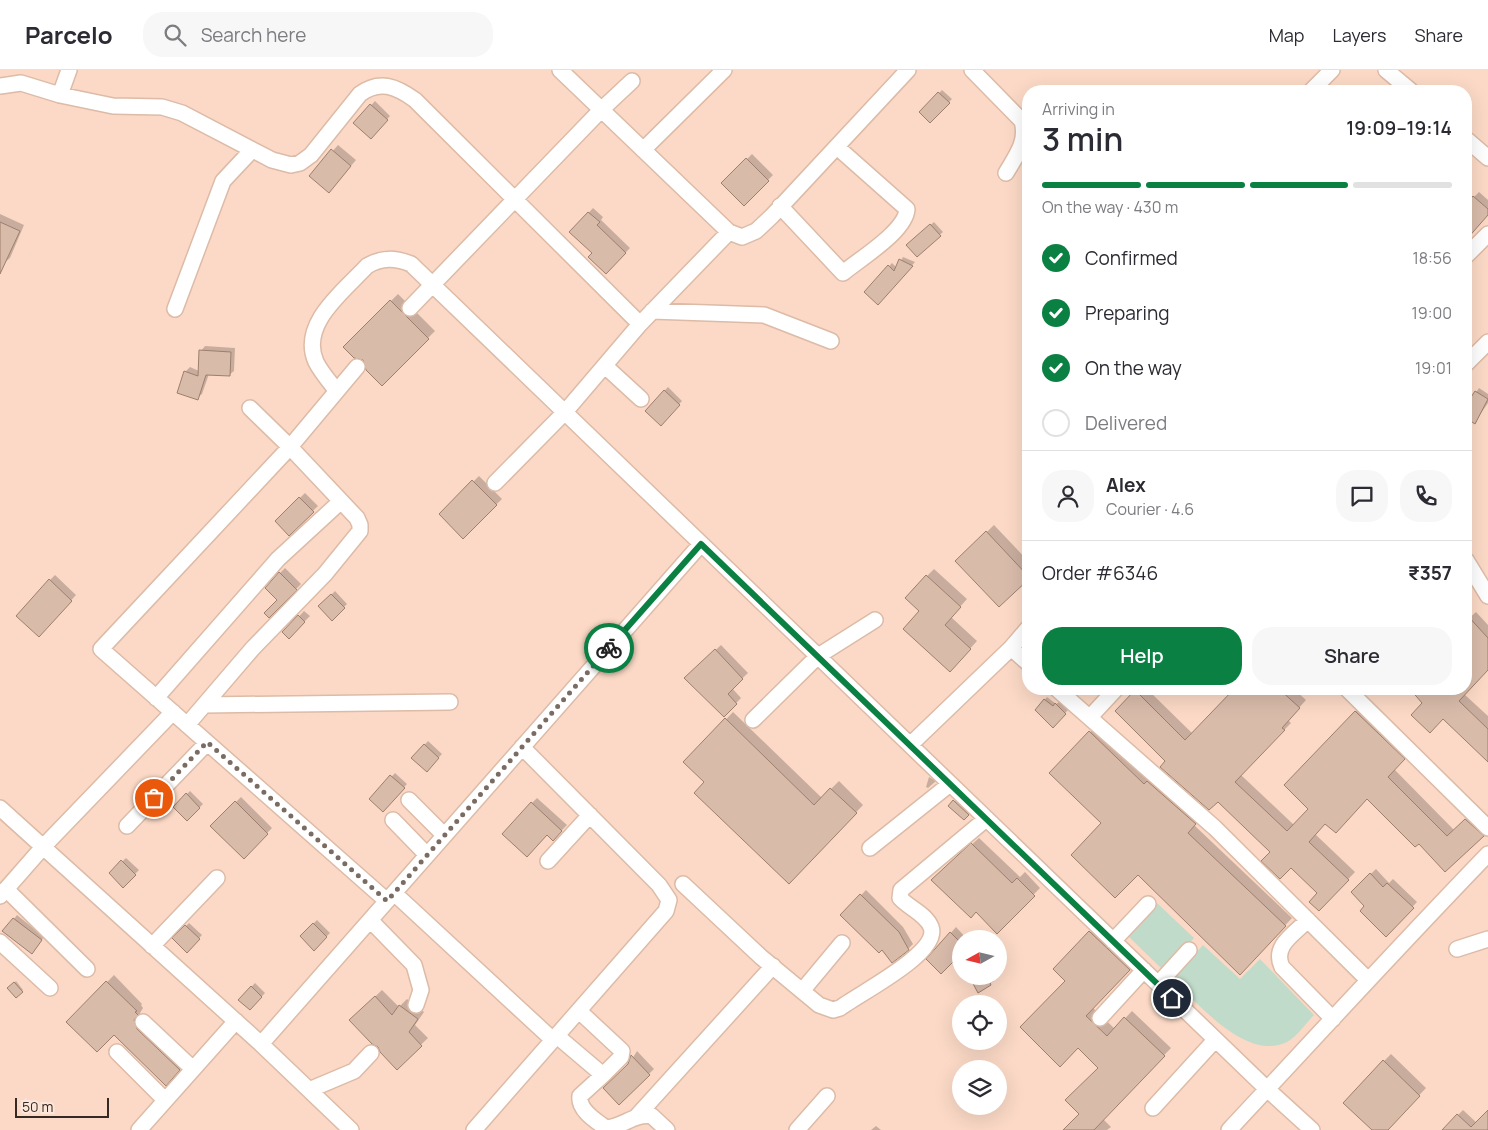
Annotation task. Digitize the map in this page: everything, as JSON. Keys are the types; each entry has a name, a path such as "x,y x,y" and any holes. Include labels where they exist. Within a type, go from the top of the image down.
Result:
{"street":[{"path":"60,95 69,70"},
{"path":"560,70 729,232 736,236 748,236 780,206 908,70"},
{"path":"643,150 724,70"},
{"path":"972,70 1022,121"},
{"path":"1317,85 1332,70"},
{"path":"1386,70 1404,85"},
{"path":"410,308 600,110 632,81"},
{"path":"0,86 21,83 60,95 113,106 162,107 182,113 282,164 300,163 311,155 360,94 368,88 379,85 392,86 415,100 513,201 640,324"},
{"path":"1472,144 1488,158"},
{"path":"1006,173 1022,145"},
{"path":"780,206 843,273 896,230 907,218 907,209 837,147"},
{"path":"175,309 223,181 252,150"},
{"path":"495,483 565,412 640,324 729,232"},
{"path":"1472,250 1488,234"},
{"path":"336,390 320,370 312,348 312,332 320,317 367,266 377,260 389,259 411,264 1215,1040 1312,1130"},
{"path":"652,312 764,316 831,342"},
{"path":"1472,358 1488,342"},
{"path":"605,366 641,399"},
{"path":"357,367 290,446 101,649 187,725 555,1038 603,1074"},
{"path":"187,725 254,648 325,574 356,537 360,525 290,446 250,408"},
{"path":"156,698 278,559 340,502"},
{"path":"260,1044 701,544"},
{"path":"1472,570 1488,596"},
{"path":"754,720 818,656 875,620"},
{"path":"910,746 1022,635"},
{"path":"1011,648 1022,658"},
{"path":"1065,695 1137,762 1215,828 1367,979"},
{"path":"1090,718 1111,695"},
{"path":"1353,695 1488,828"},
{"path":"204,705 450,702"},
{"path":"88,969 3,893 172,712"},
{"path":"127,826 207,742"},
{"path":"474,1130 666,911 669,900 659,885 522,747"},
{"path":"870,848 950,784"},
{"path":"408,800 444,835"},
{"path":"0,808 236,1021 351,1130"},
{"path":"548,861 590,815"},
{"path":"683,884 802,991 826,1009 840,1008 907,965 924,950 929,942 932,929 928,920 900,898 902,890 986,818"},
{"path":"393,820 427,855"},
{"path":"1229,1130 1333,1019 1367,979 1488,854"},
{"path":"152,946 217,878"},
{"path":"1113,941 1148,904"},
{"path":"370,920 414,965 421,990 416,1005"},
{"path":"1308,920 1284,943 1278,951 1278,958 1282,967 1333,1019"},
{"path":"1457,949 1488,939"},
{"path":"0,942 50,988"},
{"path":"802,991 842,943"},
{"path":"1158,984 1189,950"},
{"path":"579,1011 622,1051 621,1057 580,1096 582,1107 606,1128 637,1116 773,966"},
{"path":"1100,1018 1144,970"},
{"path":"138,1130 236,1021"},
{"path":"143,1022 192,1069"},
{"path":"1153,1108 1215,1040"},
{"path":"117,1052 165,1100"},
{"path":"309,1090 354,1071 371,1052"},
{"path":"797,1130 827,1096"},
{"path":"637,1116 652,1116 667,1130"}],"shaded area":[{"path":"0,70 1488,70 1488,1130 0,1130"}],"green space":[{"path":"1157,903 1194,938 1164,971 1127,935"},
{"path":"1203,945 1240,979 1260,959 1314,1015 1287,1042 1271,1046 1255,1044 1239,1037 1209,1015 1172,979"}],"building":[{"path":"938,92 950,103 930,123 919,112"},
{"path":"370,104 388,120 371,139 353,123"},
{"path":"331,149 351,166 329,193 309,176"},
{"path":"746,158 769,181 744,206 721,183"},
{"path":"1473,196 1488,209 1488,215 1472,233"},
{"path":"588,212 600,222 597,225 626,253 606,274 588,257 592,253 569,232"},
{"path":"0,222 20,231 0,274"},
{"path":"930,224 941,236 917,257 906,245"},
{"path":"899,259 913,266 878,305 864,292 888,265 894,271"},
{"path":"390,300 429,339 382,386 366,370 363,360 354,358 343,347"},
{"path":"199,350 231,352 230,376 206,375 198,400 177,393 184,371 198,376"},
{"path":"664,390 680,405 661,426 645,411"},
{"path":"1475,391 1488,399 1475,424 1472,422 1472,396"},
{"path":"472,480 497,505 463,539 439,514"},
{"path":"299,497 314,512 289,536 275,521"},
{"path":"986,531 1022,570 1022,586 999,607 955,561"},
{"path":"279,572 297,590 269,618 264,613 277,600 265,588"},
{"path":"926,575 961,607 945,625 971,649 950,672 903,629 919,611 905,598"},
{"path":"49,579 72,601 39,637 16,616"},
{"path":"331,594 345,608 332,621 318,606"},
{"path":"298,615 305,622 289,639 282,632"},
{"path":"1472,621 1488,638 1488,670 1472,687"},
{"path":"715,649 743,679 728,694 737,704 724,717 684,678"},
{"path":"1130,695 1140,695 1185,740 1228,695 1286,695 1300,708 1282,728 1285,730 1235,782 1287,831 1308,809 1284,785 1355,711 1405,759 1388,777 1447,836 1465,819 1484,836 1445,872 1419,844 1415,847 1367,799 1336,833 1325,824 1309,842 1349,880 1319,911 1309,902 1317,893 1291,868 1280,879 1261,861 1270,852 1218,802 1209,810 1160,767 1165,761 1115,711"},
{"path":"1415,695 1465,695 1459,701 1488,729 1488,762 1443,719 1430,733 1411,715 1422,703"},
{"path":"1044,699 1053,706 1055,703 1066,714 1053,728 1035,710"},
{"path":"725,718 814,805 830,788 857,813 789,884 694,793 704,782 683,762"},
{"path":"1089,731 1144,784 1147,781 1196,824 1188,833 1286,926 1240,975 1138,875 1115,898 1071,855 1101,823 1049,773"},
{"path":"424,744 439,758 427,772 411,758"},
{"path":"390,775 405,788 383,812 369,799"},
{"path":"186,793 200,808 187,821 173,807"},
{"path":"953,800 969,815 964,820 948,806"},
{"path":"235,801 268,834 244,859 210,826"},
{"path":"531,802 562,831 553,841 547,835 527,857 502,834"},
{"path":"971,843 1012,883 1017,878 1035,896 1001,930 993,930 976,912 971,918 931,880"},
{"path":"121,860 136,875 123,888 109,873"},
{"path":"1370,873 1383,887 1387,883 1414,908 1386,937 1360,911 1364,906 1351,892"},
{"path":"860,894 899,932 909,950 892,963 882,950 879,953 840,915"},
{"path":"13,918 42,940 32,954 2,931"},
{"path":"313,923 327,937 314,951 300,936"},
{"path":"185,925 200,939 187,953 172,938"},
{"path":"1089,931 1130,970 1086,1016 1107,1036 1124,1017 1165,1056 1094,1130 1063,1130 1079,1114 1065,1100 1098,1068 1078,1048 1060,1067 1020,1027 1065,981 1053,969"},
{"path":"950,932 952,934 952,963 941,974 926,959"},
{"path":"106,981 137,1011 135,1012 138,1015 134,1020 137,1029 180,1070 166,1086 114,1035 97,1052 66,1022"},
{"path":"14,982 23,992 16,998 7,988"},
{"path":"974,985 991,985 978,993"},
{"path":"251,986 262,997 250,1010 238,1000"},
{"path":"375,996 392,1015 399,1005 418,1019 409,1032 422,1046 397,1070 380,1052 378,1047 372,1044 349,1020"},
{"path":"631,1055 650,1075 619,1105 603,1088 628,1064"},
{"path":"1383,1060 1420,1096 1388,1130 1372,1130 1343,1103"},
{"path":"1488,1110 1488,1130 1442,1130 1457,1114 1471,1127"}],"way so far":[{"path":"154,798 207,742 387,901 609,648"}],"route":[{"path":"609,648 701,544 1172,998"}]}
